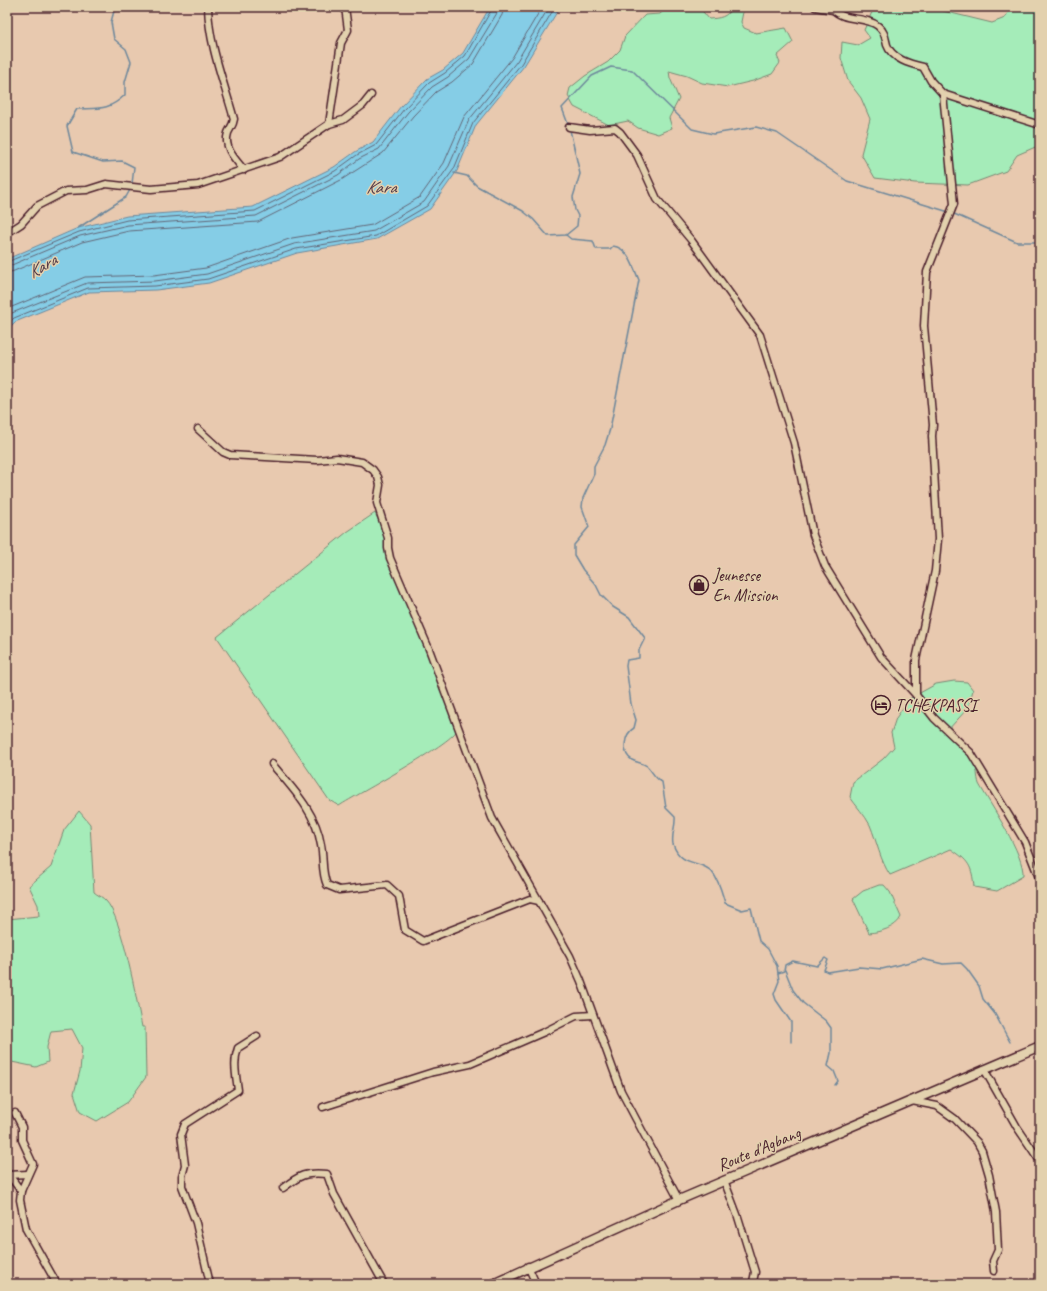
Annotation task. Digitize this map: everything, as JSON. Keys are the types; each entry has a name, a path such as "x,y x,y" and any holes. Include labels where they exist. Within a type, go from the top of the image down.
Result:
{"main road":[{"name":"Route d'Agbang","path":"493,1284 528,1266 724,1180 1040,1046"}],"street":[{"path":"208,7 208,21 219,70 234,119 233,127 228,132 227,143 230,153 244,170"},
{"path":"329,124 341,43 348,30 345,7"},
{"path":"815,7 832,9 843,16 865,20 877,25 883,31 887,46 893,53 902,61 922,67 931,81 943,94 1040,125"},
{"path":"916,695 916,660 935,571 938,539 932,436 933,425 924,326 926,272 953,209 943,94"},
{"path":"7,233 21,224 37,206 66,191 87,190 106,184 151,189 198,185 280,157 329,124 343,120 363,105 371,95"},
{"path":"569,127 590,130 615,128 620,132 641,162 657,199 691,240 760,335 794,443 813,535 825,566 881,657 916,695 934,718 971,753 1024,842 1040,880"},
{"path":"198,429 223,452 230,455 317,460 337,458 362,462 373,470 378,477 380,485 377,503 388,538 390,558 429,649 492,818 570,956 581,981 621,1091 679,1200"},
{"path":"272,764 305,804 316,825 322,846 323,875 326,885 339,890 388,885 399,896 406,930 423,941 530,899 539,901"},
{"path":"323,1106 433,1072 470,1064 544,1032 576,1016 593,1015"},
{"path":"210,1284 196,1223 182,1186 182,1176 185,1165 181,1134 185,1124 238,1090 235,1069 236,1052 238,1048 258,1036"},
{"path":"984,1069 1017,1127 1040,1160"},
{"path":"912,1101 937,1106 955,1119 977,1142 982,1151 989,1175 996,1212 998,1250 993,1261 994,1271"},
{"path":"15,1113 22,1127 22,1140 33,1164 21,1191 20,1200 26,1229 57,1284"},
{"path":"283,1188 300,1175 312,1173 327,1174 334,1194 384,1284"},
{"path":"8,1175 28,1174"},
{"path":"8,1175 21,1191"},
{"path":"724,1180 738,1217 754,1272 753,1282 750,1284"},
{"path":"528,1266 536,1284"}],"green space":[{"path":"668,7 699,7 709,19 719,18 725,15 732,7 740,7 743,12 741,22 744,28 756,33 786,28 793,42 777,56 780,63 772,74 753,81 728,87 702,83 687,76 669,71 670,78 679,99 669,118 672,128 658,134 638,128 628,121 609,125 574,107 568,96 570,88 585,76 608,62 620,50 625,36 645,15 660,14"},
{"path":"880,7 941,7 943,11 992,23 1005,18 1011,7 1040,7 1040,145 1017,155 1006,171 968,185 915,183 875,178 861,154 870,119 861,98 848,81 841,58 842,42 858,45 870,38 864,30 872,12"},
{"path":"375,513 386,537 386,549 457,730 451,737 422,757 339,806 329,800 217,637 347,532"},
{"path":"954,681 967,682 973,690 968,708 947,731 964,746 974,760 979,784 1013,843 1022,867 1023,876 997,891 974,887 971,869 962,857 951,849 890,875 881,857 870,825 850,797 853,782 883,759 894,747 891,733 896,718 909,699 936,684"},
{"path":"79,811 90,824 94,892 106,901 118,924 133,980 142,1027 145,1027 146,1077 128,1102 97,1121 80,1112 74,1093 80,1071 82,1048 72,1029 51,1031 47,1047 48,1062 36,1067 7,1061 7,919 39,916 38,905 29,886 51,867 64,830"},
{"path":"879,885 884,885 890,892 901,917 892,927 878,932 869,933 853,899 863,891"}],"water":[{"name":"Kara","path":"490,7 560,7 524,66 476,125 457,171 430,209 377,239 297,253 209,283 156,290 89,292 15,322 7,330 7,259 78,228 127,216 253,207 334,167 355,152 373,142 401,106 427,79 443,70 463,53"}],"waterway":[{"path":"132,184 134,167 122,161 103,162 73,152 67,126 77,109 103,108 113,104 125,95 125,82 131,62 126,49 114,39 111,22 114,11 136,7"},
{"path":"568,124 562,108 592,76 611,67 632,70 692,129 713,134 756,127 777,133 847,181 949,212"},
{"path":"454,173 467,176 477,186 523,211 533,219 548,236 566,235 577,226 578,216 575,210 573,197 580,174 570,130"},
{"path":"78,228 126,197 131,188"},
{"path":"952,213 1017,242 1040,242"},
{"path":"566,235 571,239 593,241 596,249 610,249 613,246 623,250 630,259 639,280 610,429 605,445 594,466 594,474 583,498 582,507 589,527 574,545 574,555 583,570 596,585 601,595 613,607 629,617 645,638 639,650 639,658 627,660 626,666 631,704 636,720 634,728 626,739 626,753 632,760 647,766 655,777 662,782 666,808 675,817 673,844 681,857 707,868 712,872 718,883 725,903 742,910 751,908 759,941 768,949 777,966 779,981 774,994 776,1000 791,1022 791,1042"},
{"path":"1040,426 1040,441"},
{"path":"778,973 784,971 785,965 793,961 817,966 825,958 828,960 824,970 828,972 859,967 882,969 922,959 943,964 961,963 979,986 983,999 995,1014 1010,1042"},
{"path":"785,970 793,990 803,1003 826,1021 831,1028 831,1053 828,1066 834,1071 838,1081 835,1085"}],"place":[{"name":"Jeunesse En Mission","path":"699,585"},
{"name":"TCHEKPASSI","path":"881,705"}]}
